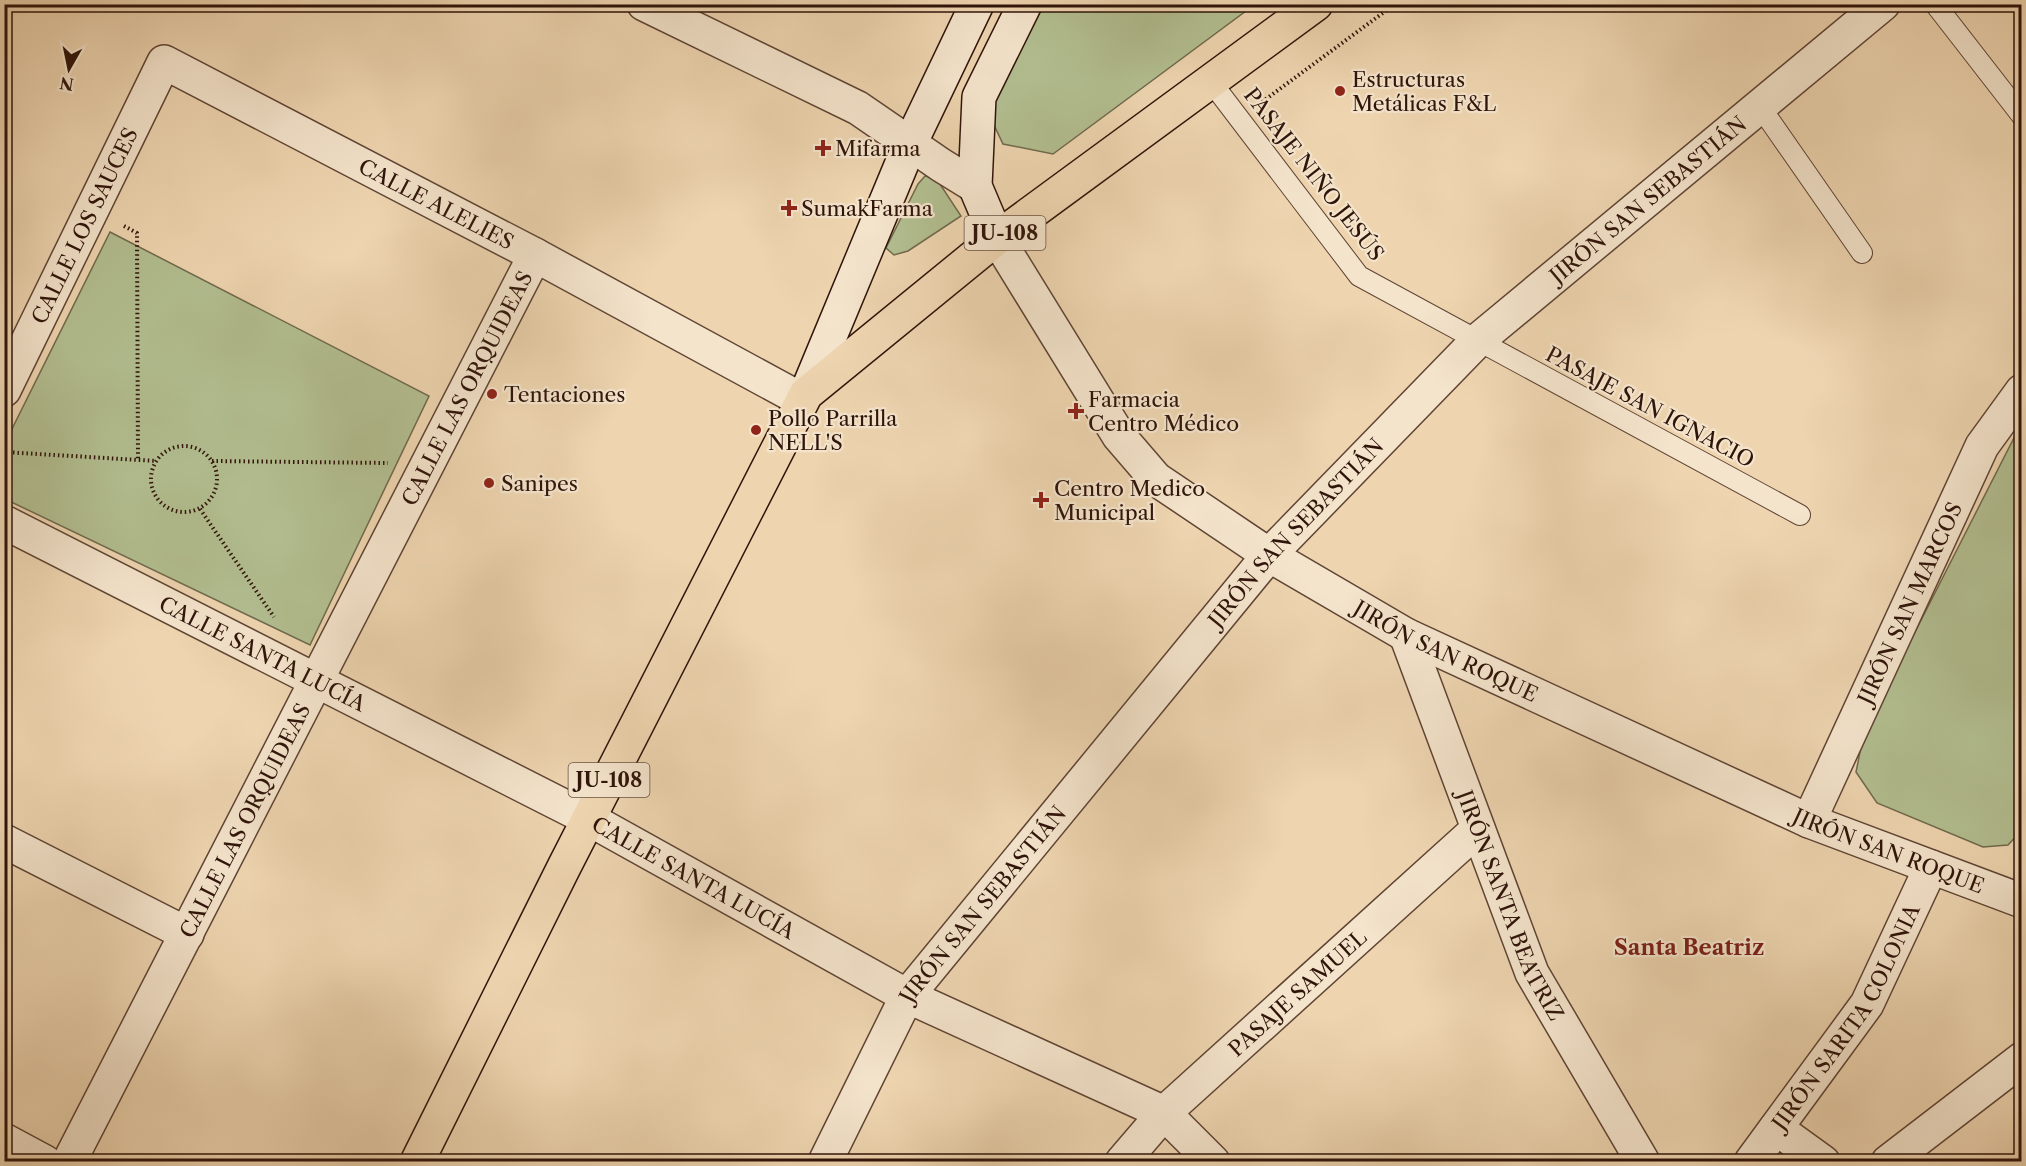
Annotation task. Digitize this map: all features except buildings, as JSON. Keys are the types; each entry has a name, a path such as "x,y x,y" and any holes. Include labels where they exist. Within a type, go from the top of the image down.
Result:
{"main road":[{"name":"JU-108","path":"417,1161 804,397 997,238 1212,83 1316,4"}],"street":[{"path":"644,4 858,108 975,186"},
{"path":"804,397 910,144 977,4"},
{"path":"975,186 979,97 1025,4"},
{"name":"JIRÓN SAN SEBASTIÁN","path":"825,1161 907,996 1269,555 1477,341 1883,4"},
{"name":"CALLE ALELIES","path":"164,62 804,397"},
{"name":"CALLE LOS SAUCES","path":"4,390 164,62"},
{"name":"JIRÓN SAN ROQUE","path":"975,186 997,238 1119,436 1156,479 1269,555 1406,635 1809,821 2022,901"},
{"name":"CALLE LAS ORQUIDEAS","path":"69,1161 535,255"},
{"name":"JIRÓN SAN MARCOS","path":"1809,821 1982,446 2022,391"},
{"name":"CALLE SANTA LUCÍA","path":"4,522 589,819 907,996 1164,1113 1213,1161"},
{"name":"JIRÓN SANTA BEATRIZ","path":"1406,635 1532,974 1643,1161"},
{"name":"PASAJE SAMUEL","path":"1122,1161 1164,1113 1478,829"},
{"path":"4,841 186,934"},
{"name":"JIRÓN SARITA COLONIA","path":"1751,1161 1867,1004 1931,867"},
{"path":"1888,1161 2022,1059"},
{"path":"1776,1128 1823,1161"},
{"path":"4,1140 45,1161"}],"lane":[{"path":"1935,4 2022,116"},
{"name":"PASAJE NIÑO JESÚS","path":"1212,83 1359,276 1477,341"},
{"path":"1759,105 1862,252"},
{"name":"PASAJE SAN IGNACIO","path":"1477,341 1800,515"}],"path":[{"path":"1239,118 1395,4"},
{"path":"137,233 138,460"},
{"path":"184,446 205,453 212,461 218,482 209,502 200,509 178,512 168,509 159,502 150,482 156,461 164,453 184,446"},
{"path":"4,452 156,461"},
{"path":"212,461 428,464"},
{"path":"200,509 278,623"}],"green space":[{"path":"1039,5 1254,5 1053,154 1003,144 986,108"},
{"path":"925,176 936,178 961,216 908,251 894,255 886,248 918,184"},
{"path":"110,232 429,396 310,645 5,499 5,443"},
{"path":"2021,428 2021,831 2008,845 1983,847 1877,803 1856,772 1864,732"}],"place":[{"name":"Estructuras Metálicas F&L","path":"1340,91"},
{"name":"Mifarma","path":"823,148"},
{"name":"SumakFarma","path":"789,208"},
{"name":"Tentaciones","path":"492,394"},
{"name":"Farmacia Centro Médico","path":"1076,411"},
{"name":"Pollo Parrilla NELL'S","path":"756,430"},
{"name":"Sanipes","path":"489,483"},
{"name":"Centro Medico Municipal","path":"1041,500"}],"district":[{"name":"Santa Beatriz","path":"1689,947"}]}
